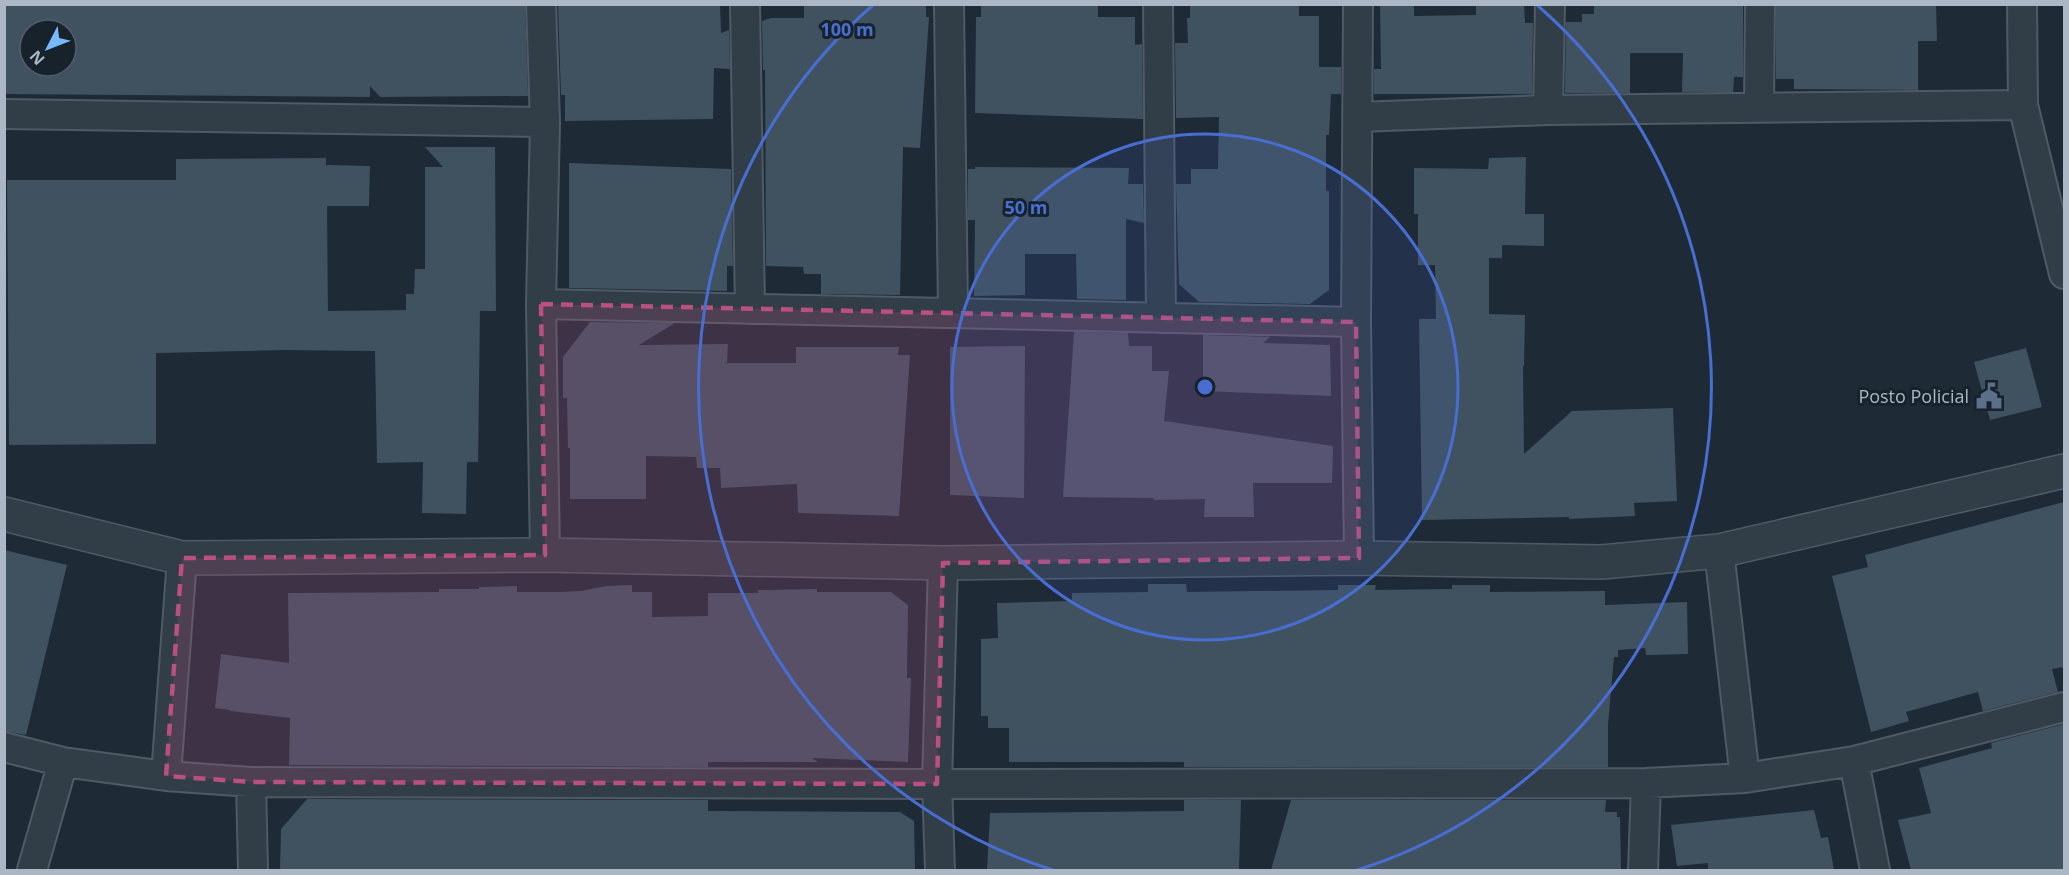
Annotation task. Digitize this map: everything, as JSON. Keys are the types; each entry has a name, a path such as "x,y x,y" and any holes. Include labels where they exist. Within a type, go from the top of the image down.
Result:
{"street":[{"path":"541,4 545,122 541,304 545,555"},
{"path":"745,4 750,309"},
{"path":"949,4 953,313"},
{"path":"1158,4 1161,318"},
{"path":"1358,4 1356,322 1359,558"},
{"path":"1548,110 1550,4"},
{"path":"1759,106 1760,4"},
{"path":"2018,9 2023,105 2064,274"},
{"path":"1358,117 1759,106 2023,105"},
{"path":"4,114 545,122"},
{"path":"541,304 1356,322"},
{"path":"4,514 182,558 545,555 943,563 1359,558 1602,562 1719,550 2064,471"},
{"path":"1719,550 1745,778"},
{"path":"166,776 182,558"},
{"path":"940,870 937,784 943,563"},
{"path":"4,747 63,762 166,776 251,782 1646,783 1745,778 1854,761 2064,707"},
{"path":"1854,761 1875,870"},
{"path":"32,870 63,762"},
{"path":"251,782 253,870"},
{"path":"1644,870 1646,783"}],"highlighted area":[{"path":"541,304 1356,322 1359,558 943,563 937,784 251,782 166,776 182,558 545,555"}],"building":[{"path":"4,4 525,4 528,96 380,97 370,86 370,97 4,94"},
{"path":"558,4 720,4 721,33 729,30 730,69 714,68 713,119 565,121 565,95 561,95"},
{"path":"804,4 926,4 926,17 929,17 920,148 903,147 900,295 821,294 821,274 804,274 803,267 766,266 765,70 763,70 762,21 771,18 804,18"},
{"path":"981,4 1098,4 1098,17 1135,17 1135,45 1142,44 1143,119 975,113 976,17 981,17"},
{"path":"1190,4 1299,4 1299,16 1319,16 1319,67 1341,67 1341,94 1331,94 1329,135 1326,135 1326,191 1329,191 1329,290 1310,304 1199,302 1179,284 1176,184 1191,184 1191,169 1218,169 1219,117 1176,118 1175,43 1188,43 1187,18 1190,18"},
{"path":"1380,4 1414,4 1414,16 1476,15 1476,4 1524,4 1525,23 1533,23 1532,94 1374,94 1374,69 1381,69"},
{"path":"1594,4 1743,4 1743,77 1734,77 1733,92 1682,92 1683,53 1630,53 1630,93 1565,93 1566,22 1582,22 1582,14 1594,14"},
{"path":"1776,4 1936,4 1937,41 1918,41 1918,90 1794,89 1794,79 1776,79"},
{"path":"425,147 495,147 496,311 480,311 478,462 467,462 466,514 422,513 423,462 377,463 375,351 283,350 156,353 156,444 9,445 7,180 176,180 176,159 326,158 326,165 370,166 369,206 327,206 328,311 406,310 406,294 414,294 415,269 425,269 425,167 443,167"},
{"path":"1526,157 1525,214 1544,214 1544,246 1502,245 1502,258 1489,258 1489,314 1525,315 1524,454 1572,411 1673,408 1677,501 1634,503 1635,516 1422,520 1419,319 1436,319 1435,265 1418,265 1418,214 1414,214 1414,168 1488,169 1489,158"},
{"path":"569,163 731,169 733,266 727,266 727,291 569,288"},
{"path":"975,167 1129,168 1128,184 1143,184 1144,223 1126,219 1126,300 1077,299 1076,254 1025,254 1025,295 974,296 975,220 968,220 968,169 975,169"},
{"path":"590,322 675,323 639,345 728,344 727,363 796,363 796,347 899,347 898,355 910,355 899,516 798,513 797,484 721,488 720,468 697,468 696,457 646,456 646,499 570,499 570,448 568,448 567,398 563,398 563,357"},
{"path":"1074,332 1128,333 1129,346 1152,346 1152,371 1169,371 1164,421 1333,446 1332,483 1253,483 1254,517 1204,517 1205,499 1063,497"},
{"path":"1203,335 1270,337 1263,343 1330,345 1331,396 1203,391"},
{"path":"1025,346 1024,498 950,495 950,347"},
{"path":"2026,348 2042,407 1990,420 1974,362"},
{"path":"2064,502 2064,667 2052,669 2058,692 1983,711 1978,692 1906,712 1909,721 1871,732 1832,576 1868,567 1865,555"},
{"path":"4,550 67,565 26,735 4,731"},
{"path":"1148,584 1186,584 1187,592 1338,590 1338,585 1376,585 1375,590 1452,589 1452,585 1490,585 1490,592 1605,591 1605,605 1687,602 1688,654 1646,655 1645,648 1618,650 1618,657 1614,657 1608,725 1608,767 1184,767 1184,762 1009,762 1009,728 988,728 988,716 981,716 981,639 998,638 997,603 1072,601 1072,593 1148,592"},
{"path":"632,585 632,592 652,592 652,617 708,616 708,593 758,593 758,590 817,589 817,592 891,592 908,605 907,678 911,678 908,762 812,758 818,762 708,762 708,767 289,765 290,718 215,708 221,654 289,663 288,593 439,592 439,589 517,586 517,592 558,592"},
{"path":"2064,724 2064,870 1911,870 1898,820 1931,813 1919,768 1992,748 1991,743"},
{"path":"307,799 708,800 708,811 900,812 914,821 915,870 280,870 281,829"},
{"path":"1184,800 1241,800 1239,870 987,870 990,813 1184,811"},
{"path":"1291,800 1606,800 1605,812 1617,812 1617,817 1620,817 1621,870 1271,870"},
{"path":"1814,810 1821,838 1828,837 1834,870 1708,870 1708,863 1677,866 1671,825"}],"place":[{"name":"Posto Policial","path":"1989,396"}]}
